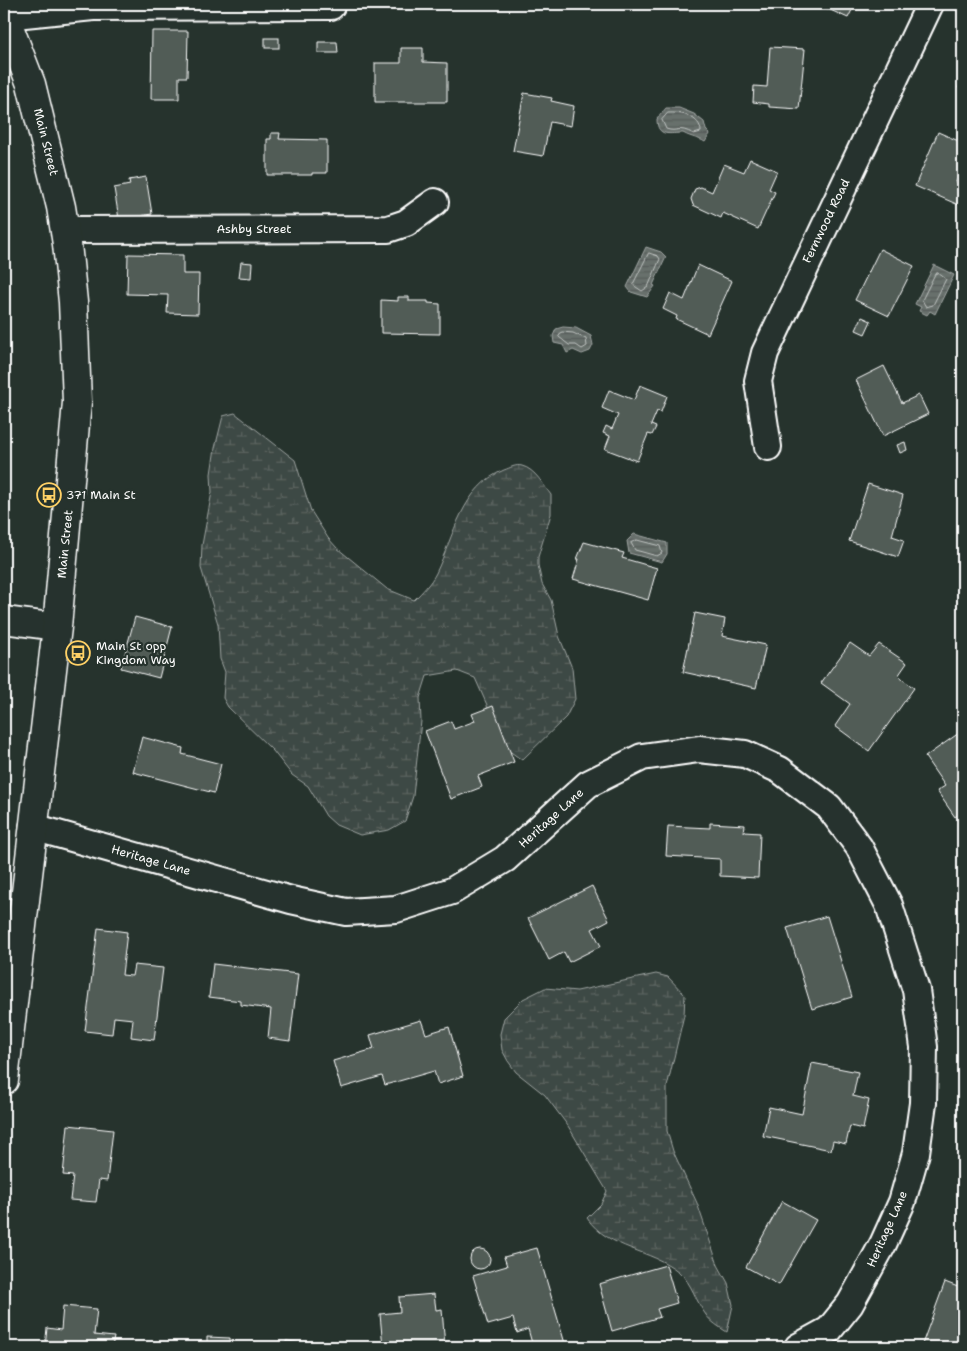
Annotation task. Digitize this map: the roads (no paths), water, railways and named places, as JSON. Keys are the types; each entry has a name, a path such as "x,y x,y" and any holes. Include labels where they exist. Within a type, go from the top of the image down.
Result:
{"main road":[{"name":"Main Street","path":"4,15 31,84 65,230 73,312 78,402 57,627 4,1080"}],"street":[{"name":"Fernwood Road","path":"768,447 758,384 762,362 773,332 930,4"},
{"path":"4,15 93,6 331,6"},
{"name":"Ashby Street","path":"65,230 388,229 406,223 435,202"},
{"path":"4,620 57,627"},
{"name":"Heritage Lane","path":"33,827 291,900 346,912 396,909 452,891 505,859 588,784 642,757 699,749 745,754 780,770 829,807 859,847 889,905 916,990 924,1047 923,1103 916,1153 902,1202 883,1244 850,1304 829,1330 798,1347"}],"water":[{"path":"666,108 679,108 694,114 704,122 706,130 710,134 705,142 683,133 669,134 662,132 659,129 657,119"},
{"path":"646,247 661,252 666,257 653,285 655,286 647,297 631,292 627,287"},
{"path":"934,265 954,275 935,314 930,311 927,315 919,311 921,307 915,304"},
{"path":"563,327 576,328 591,336 593,345 590,351 582,354 573,350 567,353 563,345 554,343 553,336 556,329"},
{"path":"634,534 667,543 667,554 662,562 629,553 627,541"}],"place":[{"name":"371 Main St","path":"49,495"},
{"name":"Main St opp Kingdom Way","path":"78,653"}]}
